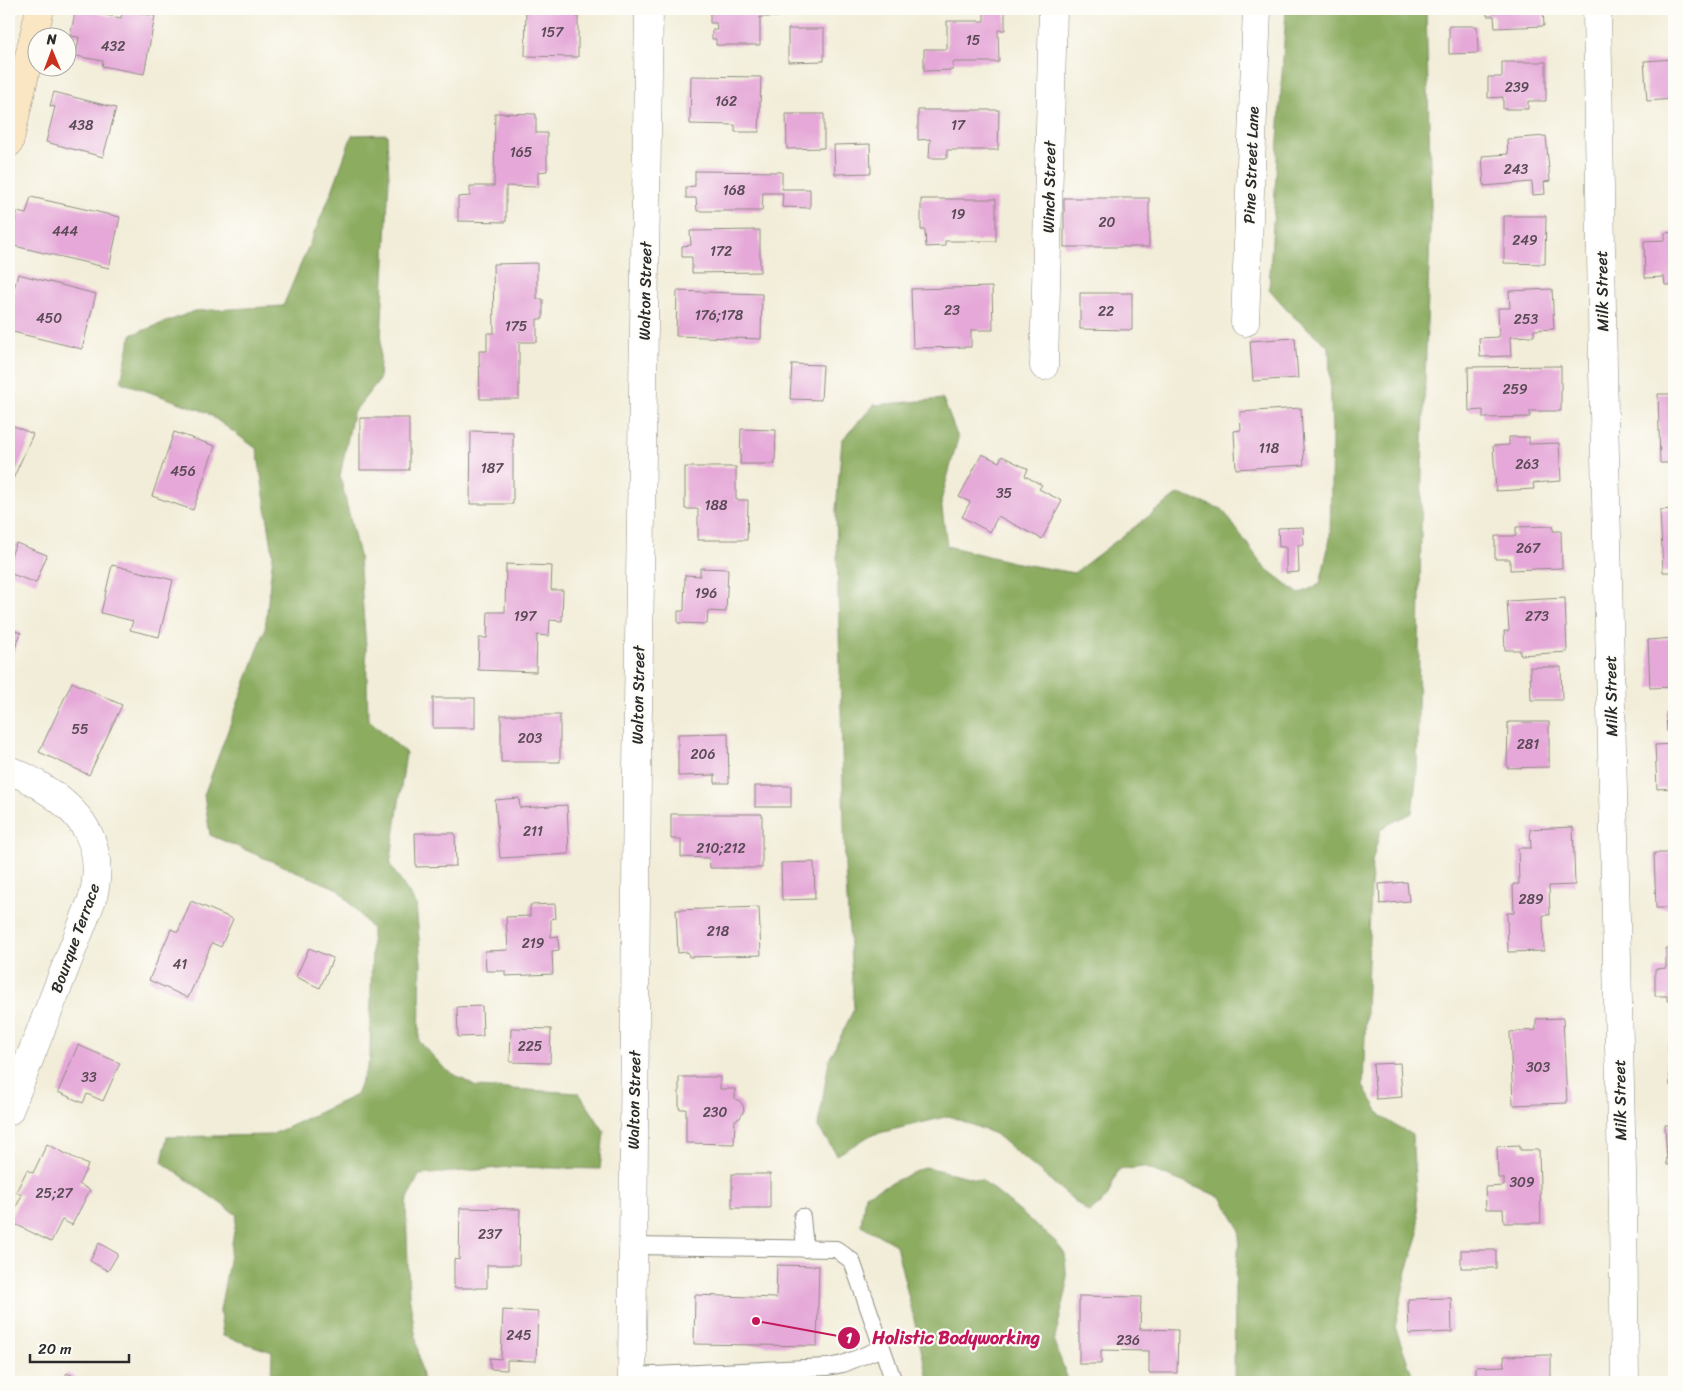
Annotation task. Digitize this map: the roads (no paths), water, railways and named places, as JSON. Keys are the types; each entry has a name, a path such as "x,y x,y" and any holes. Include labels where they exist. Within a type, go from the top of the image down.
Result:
{"main road":[{"path":"9,143 40,9"}],"street":[{"name":"Walton Street","path":"632,1379 637,770 649,9"},
{"name":"Winch Street","path":"1044,366 1053,9"},
{"name":"Pine Street Lane","path":"1245,322 1257,9"},
{"name":"Milk Street","path":"1597,9 1603,371 1622,1183 1624,1382"},
{"name":"Bourque Terrace","path":"9,770 56,796 73,810 85,825 93,842 97,860 97,880 93,898 9,1110"}],"lane":[{"path":"802,1217 805,1249"},
{"path":"632,1246 836,1249 852,1261 894,1382"},
{"path":"632,1379 828,1367 843,1364 882,1348"}],"place":[{"name":"Holistic Bodyworking","path":"756,1321"}]}
